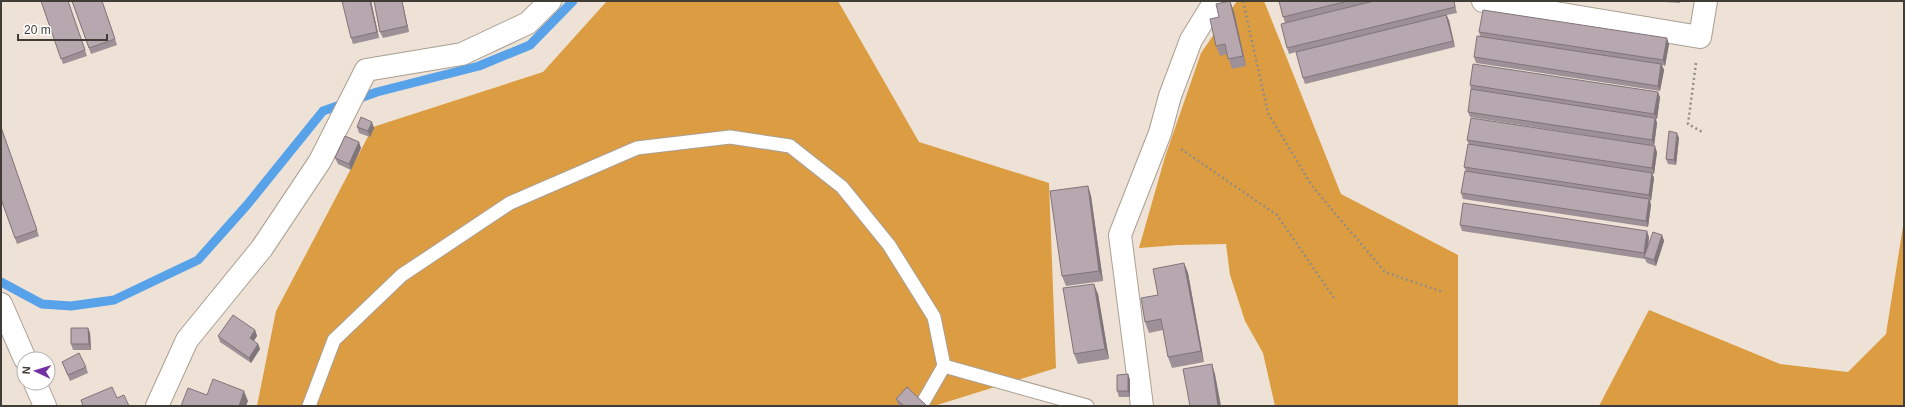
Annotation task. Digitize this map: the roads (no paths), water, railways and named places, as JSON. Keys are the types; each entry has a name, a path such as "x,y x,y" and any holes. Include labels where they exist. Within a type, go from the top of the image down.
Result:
{"street":[{"path":"157,406 187,340 262,248 316,167 366,70 462,54 528,23 550,1"},
{"path":"1142,406 1120,235 1160,134 1170,96 1191,40 1214,1"},
{"path":"1483,1 1700,37 1706,1"},
{"path":"1,304 22,351"},
{"path":"38,391 45,406"}],"lane":[{"path":"309,406 334,340 402,275 510,203 638,148 730,137 790,146 842,187 889,245 934,317 944,366 920,406"},
{"path":"944,366 1087,406"}],"waterway":[{"path":"1,282 42,304 71,306 114,300 198,260 247,205 323,111 377,92 479,66 530,45 573,1"}]}
